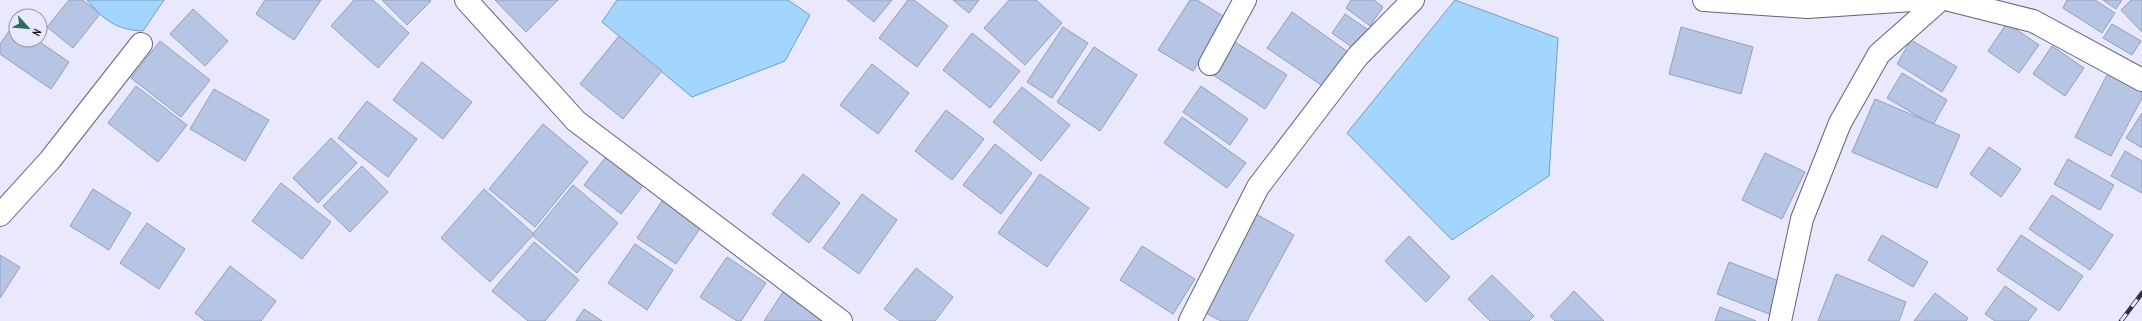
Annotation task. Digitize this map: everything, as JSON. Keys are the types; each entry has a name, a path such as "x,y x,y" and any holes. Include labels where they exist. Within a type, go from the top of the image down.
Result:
{"street":[{"path":"466,0 576,121 841,321"},
{"path":"1210,64 1245,0"},
{"path":"1190,321 1258,186 1358,56 1413,0"},
{"path":"1704,0 1807,7 1913,0"},
{"path":"1780,321 1802,219 1840,123 1879,54 1940,0"},
{"path":"1950,0 2033,21 2142,80"},
{"path":"0,215 50,160 142,44"}],"water":[{"path":"87,0 164,0 143,31 126,29 111,23"},
{"path":"617,0 788,0 810,15 785,61 692,97 602,22"},
{"path":"1455,0 1558,38 1549,176 1452,240 1347,133"}],"building":[{"path":"69,0 83,0 100,14 73,48 48,28 48,26"},
{"path":"265,0 321,0 294,40 256,14"},
{"path":"354,0 373,0 409,33 378,68 331,26"},
{"path":"382,0 429,0 431,1 407,25"},
{"path":"495,0 558,0 526,32"},
{"path":"847,0 892,0 874,22"},
{"path":"908,0 914,0 948,26 917,67 879,38"},
{"path":"953,0 979,0 969,13"},
{"path":"1009,0 1036,0 1062,23 1025,65 984,28"},
{"path":"1190,0 1197,0 1226,18 1193,71 1158,50"},
{"path":"1351,0 1374,0 1383,7 1370,26 1346,8"},
{"path":"2067,0 2095,0 2115,13 2102,33 2063,8"},
{"path":"2103,0 2122,0 2116,9"},
{"path":"2131,0 2142,0 2142,32 2121,10"},
{"path":"193,9 228,41 205,66 170,34"},
{"path":"1292,12 1348,52 1324,87 1267,48"},
{"path":"1345,14 1370,31 1356,50 1332,33"},
{"path":"2007,23 2039,45 2019,73 1988,51"},
{"path":"2112,24 2141,41 2132,55 2103,38"},
{"path":"1063,27 1088,43 1052,98 1027,82"},
{"path":"1681,27 1753,47 1741,94 1669,74"},
{"path":"8,33 8,48 48,48 69,62 51,89 0,54 0,44"},
{"path":"972,33 1020,71 990,108 943,70"},
{"path":"619,36 662,71 623,119 580,84"},
{"path":"1911,40 1957,67 1942,92 1897,64"},
{"path":"160,41 210,80 181,117 131,78"},
{"path":"1235,42 1287,75 1265,109 1213,75"},
{"path":"2052,46 2084,68 2065,96 2033,74"},
{"path":"1094,47 1137,75 1100,131 1057,102"},
{"path":"422,62 472,102 443,139 393,100"},
{"path":"872,64 909,93 878,134 840,105"},
{"path":"2109,71 2142,88 2142,98 2111,156 2075,137"},
{"path":"1902,73 1947,100 1933,125 1887,98"},
{"path":"136,86 187,125 158,162 108,123"},
{"path":"1201,86 1248,119 1230,145 1183,112"},
{"path":"1022,87 1070,125 1041,161 993,122"},
{"path":"214,89 269,120 245,161 190,129"},
{"path":"1875,99 1960,135 1937,188 1852,152"},
{"path":"367,101 417,139 388,177 338,138"},
{"path":"946,110 984,139 952,180 915,151"},
{"path":"2142,113 2142,148 2126,138"},
{"path":"1182,117 1246,163 1227,188 1164,143"},
{"path":"543,124 588,162 535,227 489,189"},
{"path":"331,138 357,163 318,203 293,178"},
{"path":"995,144 1032,173 1001,214 963,185"},
{"path":"1989,147 2021,169 2001,197 1970,174"},
{"path":"2125,151 2142,161 2142,193 2111,176"},
{"path":"609,153 645,183 621,214 584,185"},
{"path":"1765,153 1805,172 1782,219 1742,200"},
{"path":"2068,159 2114,185 2100,210 2054,184"},
{"path":"362,166 388,192 350,232 323,206"},
{"path":"803,174 840,203 809,243 772,214"},
{"path":"1040,174 1089,208 1047,267 998,233"},
{"path":"281,183 331,222 302,259 252,221"},
{"path":"573,185 618,223 577,273 532,235"},
{"path":"93,189 131,213 109,250 70,226"},
{"path":"484,189 534,234 490,282 441,238"},
{"path":"862,194 897,220 859,274 823,248"},
{"path":"2052,195 2113,235 2090,270 2029,229"},
{"path":"664,198 703,224 676,264 637,238"},
{"path":"1254,213 1294,235 1247,321 1221,321 1200,310"},
{"path":"147,223 185,249 159,289 120,263"},
{"path":"1882,235 1928,262 1913,287 1868,260"},
{"path":"2021,235 2083,276 2059,311 1997,270"},
{"path":"1409,236 1450,277 1426,302 1385,261"},
{"path":"534,242 579,280 545,321 528,321 492,291"},
{"path":"635,244 673,270 647,310 608,283"},
{"path":"1142,246 1195,279 1173,314 1120,280"},
{"path":"0,255 20,267 0,298"},
{"path":"727,257 766,283 741,321 737,321 700,297"},
{"path":"1729,262 1784,283 1772,315 1717,294"},
{"path":"230,266 276,301 261,321 205,321 195,313"},
{"path":"916,268 953,297 935,321 900,321 884,309"},
{"path":"1836,274 1906,302 1899,321 1818,321"},
{"path":"1492,275 1534,316 1529,321 1490,321 1468,299"},
{"path":"787,286 825,312 820,321 764,321"},
{"path":"2005,286 2037,309 2028,321 1995,321 1985,314"},
{"path":"1574,291 1604,321 1555,321 1550,316"},
{"path":"1935,293 1968,318 1966,321 1914,321"},
{"path":"1720,307 1756,321 1715,321"},
{"path":"584,309 602,321 576,321"}],"railway":[{"path":"2121,321 2142,293"}]}
